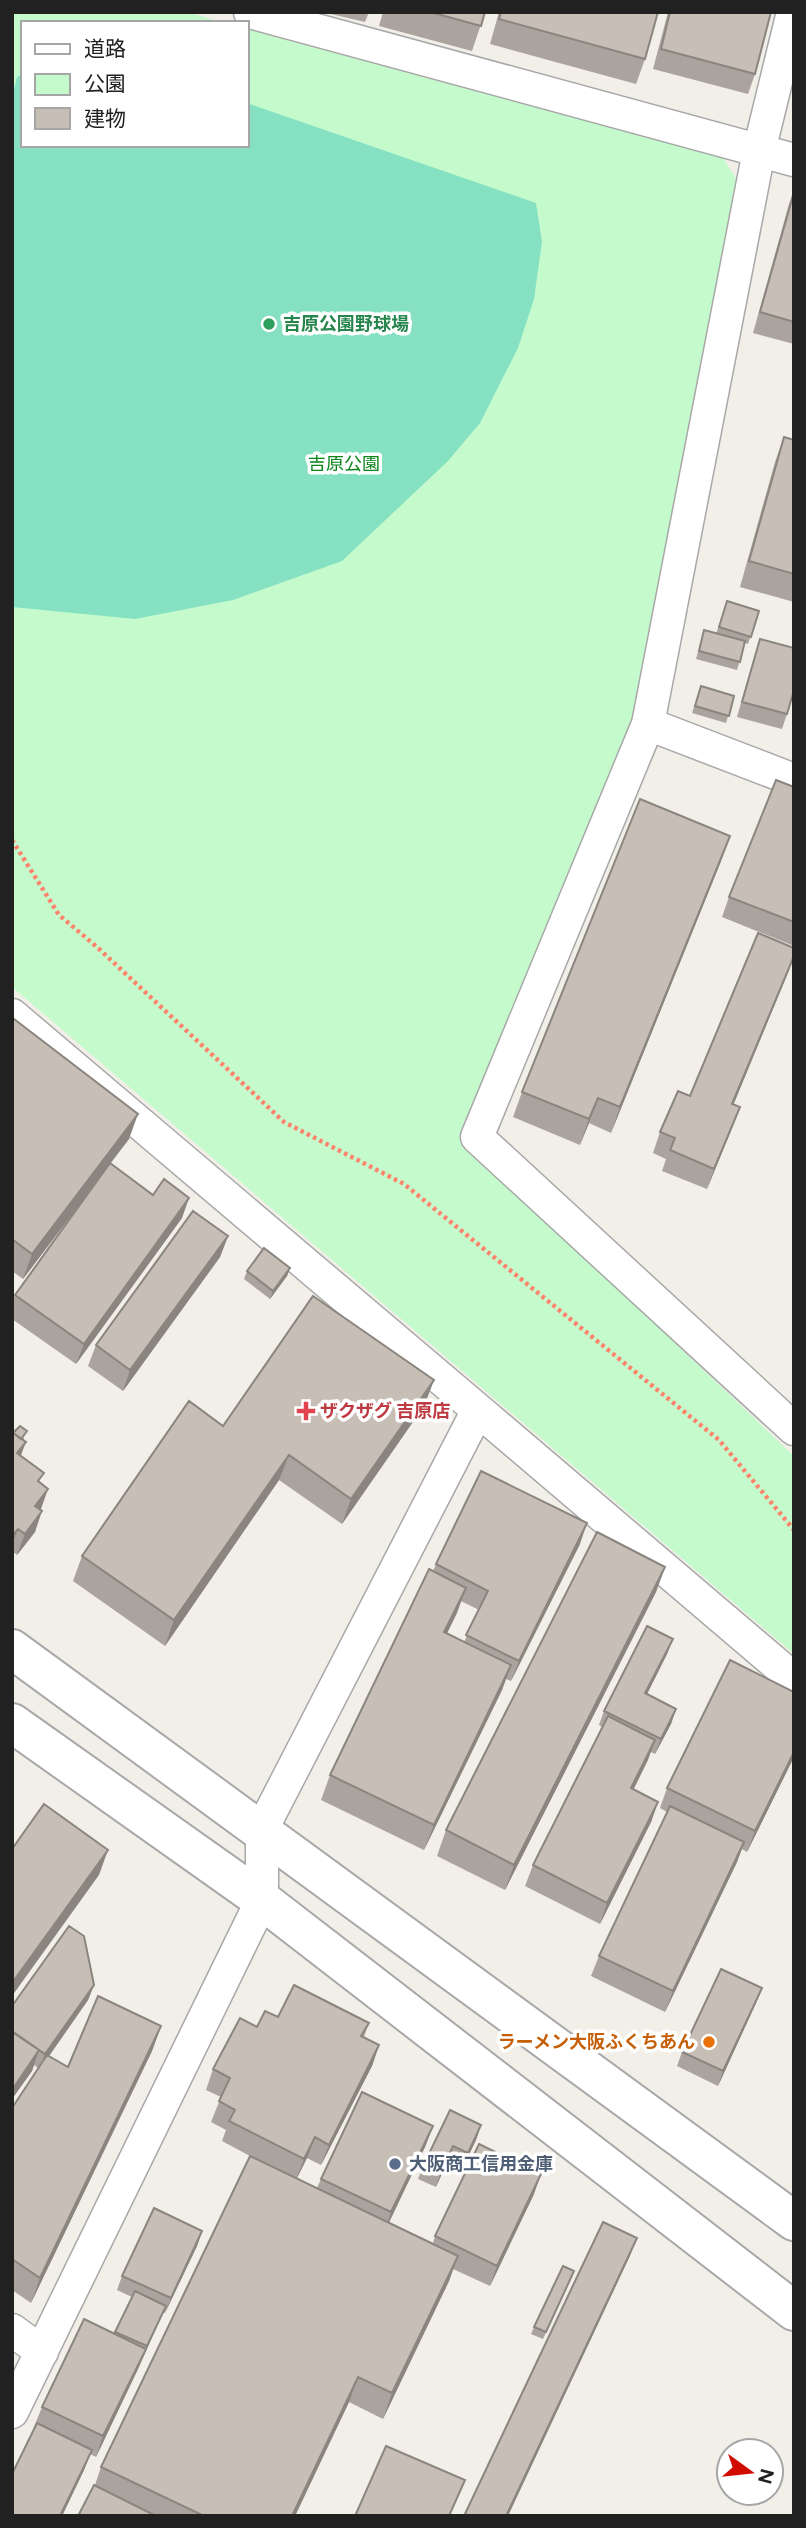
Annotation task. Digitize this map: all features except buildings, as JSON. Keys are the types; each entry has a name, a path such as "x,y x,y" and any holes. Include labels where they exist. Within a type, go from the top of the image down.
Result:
{"street":[{"path":"250,12 321,22 794,160"},
{"path":"793,12 759,151 648,724 477,1137 794,1429"},
{"path":"648,724 794,780"},
{"path":"12,1015 794,1679"},
{"path":"12,2412 262,1900 262,1829 478,1410"},
{"path":"12,1649 262,1829 794,2221"},
{"path":"12,1723 262,1900 794,2311"},
{"path":"12,2330 41,2351"}],"path":[{"path":"12,840 59,915 97,947 284,1122 404,1184 719,1440 794,1530"}],"green space":[{"name":"吉原公園","path":"12,12 187,12 218,21 21,21 21,147 248,147 248,29 723,158 737,180 637,713 463,1142 794,1456 794,1654 12,987"},
{"name":"吉原公園野球場","path":"21,75 21,147 248,147 248,103 536,203 542,242 534,299 518,348 480,423 448,461 342,561 233,600 135,619 12,607 12,98 17,77"}],"place":[{"name":"吉原公園野球場","path":"269,324"},
{"name":"ザクザグ 吉原店","path":"306,1411"},
{"name":"ラーメン大阪ふくちあん","path":"709,2042"},
{"name":"大阪商工信用金庫","path":"395,2164"}]}
